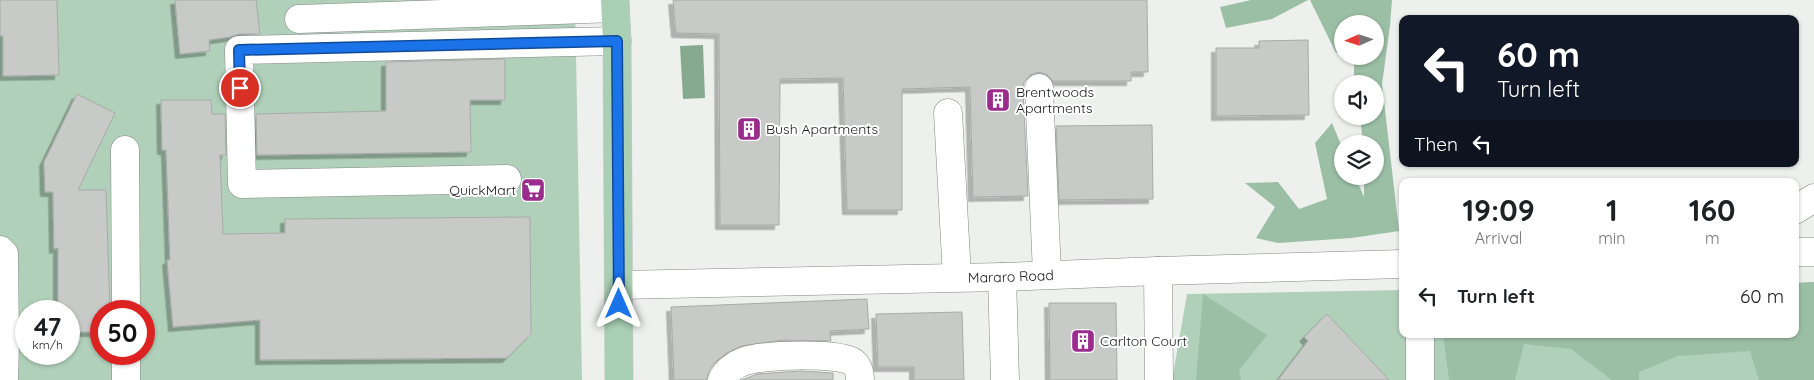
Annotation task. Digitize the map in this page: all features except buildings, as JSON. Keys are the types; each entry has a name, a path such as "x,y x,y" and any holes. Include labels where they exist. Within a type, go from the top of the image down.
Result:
{"main road":[{"path":"615,4 617,41 619,380"}],"street":[{"path":"299,18 615,4"},
{"path":"507,179 242,184 239,50 617,41"},
{"path":"1039,88 1046,274"},
{"path":"948,113 957,277"},
{"path":"125,150 126,300"},
{"path":"1799,207 1814,198"},
{"path":"0,250 4,254 4,380"},
{"path":"1799,252 1814,252"},
{"name":"Mararo Road","path":"619,284 1002,277 1158,270 1399,264"},
{"path":"1158,270 1159,380"},
{"path":"1002,277 1005,380"},
{"path":"1420,338 1420,380"},
{"path":"722,380 724,374 732,368 744,361 761,357 828,356 854,362 859,371 860,380"},
{"path":"126,365 126,380"}],"shaded area":[{"path":"0,0 575,0 582,380 0,380"},
{"path":"1251,0 1308,0 1272,19 1226,28 1220,7"},
{"path":"1310,0 1392,0 1383,75 1354,75 1354,65 1384,65 1384,15 1334,15 1334,49"},
{"path":"703,45 705,98 683,99 680,46"},
{"path":"1384,101 1399,231 1352,238 1278,243 1256,238 1275,207 1245,183 1278,182 1299,209 1327,199 1315,143 1332,123 1337,135 1334,135 1334,185 1359,185 1364,197 1364,185 1384,185 1384,135 1362,135 1361,125 1384,125"},
{"path":"1814,282 1814,380 1172,380 1187,294 1399,290 1399,338 1799,338 1799,283"},
{"path":"1814,282 1814,380 1759,380 1750,351 1678,356 1639,372 1639,380 1612,380 1571,349 1524,344 1515,380 1449,380 1444,338 1799,338 1799,283"},
{"path":"1203,294 1267,335 1239,370 1241,380 1196,380"}],"place":[{"name":"Brentwoods Apartments","path":"998,100"},
{"name":"Bush Apartments","path":"749,129"},
{"name":"QuickMart","path":"533,190"},
{"name":"Carlton Court","path":"1083,341"}],"route":[{"path":"240,88 239,50 617,41 619,304"}]}
